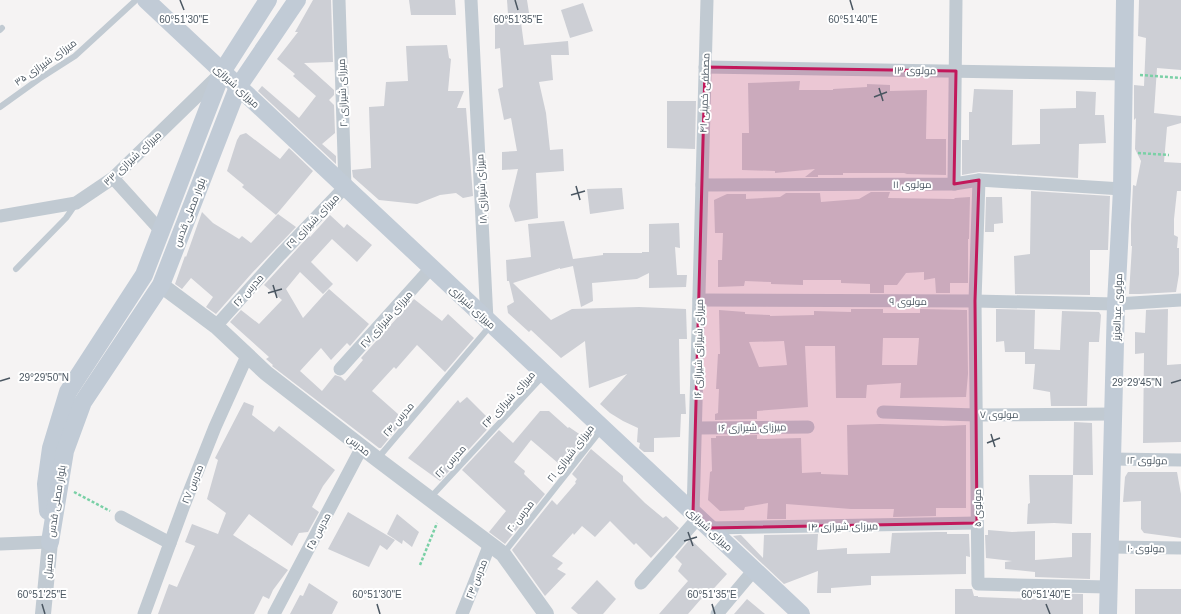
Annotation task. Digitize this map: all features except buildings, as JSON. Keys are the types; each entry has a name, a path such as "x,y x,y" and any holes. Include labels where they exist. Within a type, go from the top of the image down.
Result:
{"main road":[{"name":"میرزای شیرازی","path":"146,0 801,614"},
{"name":"بلوار مصلی قدس","path":"50,542 46,484 51,448 68,392 144,275 222,72 268,0"},
{"name":"بلوار مصلی قدس","path":"50,542 65,451 83,402 161,286 238,87 297,0"},
{"name":"مولوی عبدالعزیز","path":"1108,614 1116,304 1123,153 1125,0"}],"street":[{"name":"میرزای شیرازی ۲۰","path":"339,0 345,187"},
{"name":"میرزای شیرازی ۱۸","path":"471,0 489,323"},
{"name":"مصطفی خمینی ۴۱","path":"702,185 707,0"},
{"path":"954,184 956,0"},
{"name":"مولوی ۱۳","path":"705,67 1124,74"},
{"name":"میرزای شیرازی ۳۳","path":"0,216 76,203 113,178 222,72"},
{"path":"113,178 161,231"},
{"name":"مولوی ۱۱","path":"702,185 954,184 979,180 1122,189"},
{"name":"مولوی ۵","path":"979,180 975,301 978,584 1108,587"},
{"name":"میرزای شیرازی شیرازی ۱۶","path":"700,520 696,428 702,185"},
{"name":"میرزای شیرازی ۲۹","path":"280,255 345,187"},
{"name":"مدرس ۲۶","path":"216,326 280,255"},
{"name":"میرزای شیرازی ۲۷","path":"340,369 431,268"},
{"name":"مدرس","path":"161,286 216,326 266,373 377,460 503,554 546,614"},
{"name":"مولوی ۹","path":"699,300 975,301 1116,304 1181,300"},
{"name":"مدرس ۲۷","path":"144,614 215,427 247,356"},
{"name":"مولوی ۷","path":"883,412 1114,414"},
{"name":"میرزای شیرازی ۱۶","path":"696,428 808,427"},
{"name":"مدرس ۲۵","path":"274,614 362,447"},
{"name":"مولوی ۱۲","path":"1112,459 1181,460"},
{"path":"121,517 170,543"},
{"path":"641,583 700,520"},
{"name":"میرزای شیرازی ۱۴","path":"700,520 977,523"},
{"path":"0,544 50,542"},
{"name":"مسیل","path":"43,614 50,542"},
{"name":"مدرس ۲۳","path":"462,614 490,544"},
{"name":"مولوی ۱۰","path":"1110,547 1181,548"},
{"path":"717,614 754,570"}],"lane":[{"name":"میرزای شیرازی ۳۵","path":"0,107 39,79 75,56 136,0"},
{"path":"16,269 66,218 76,203"},
{"name":"مدرس ۲۴","path":"377,460 489,323"},
{"name":"میرزای شیرازی ۲۳","path":"487,437 544,374"},
{"name":"میرزای شیرازی ۲۱","path":"553,491 602,428"},
{"name":"مدرس ۲۲","path":"429,499 487,437"},
{"name":"مدرس ۲۰","path":"503,554 553,491"}],"path":[{"path":"1124,74 1181,78"},
{"path":"1123,153 1169,155"},
{"path":"59,484 121,517"},
{"path":"420,564 442,509"}],"highlighted area":[{"path":"705,67 956,71 954,184 979,180 975,301 977,523 709,528 693,514"}]}
